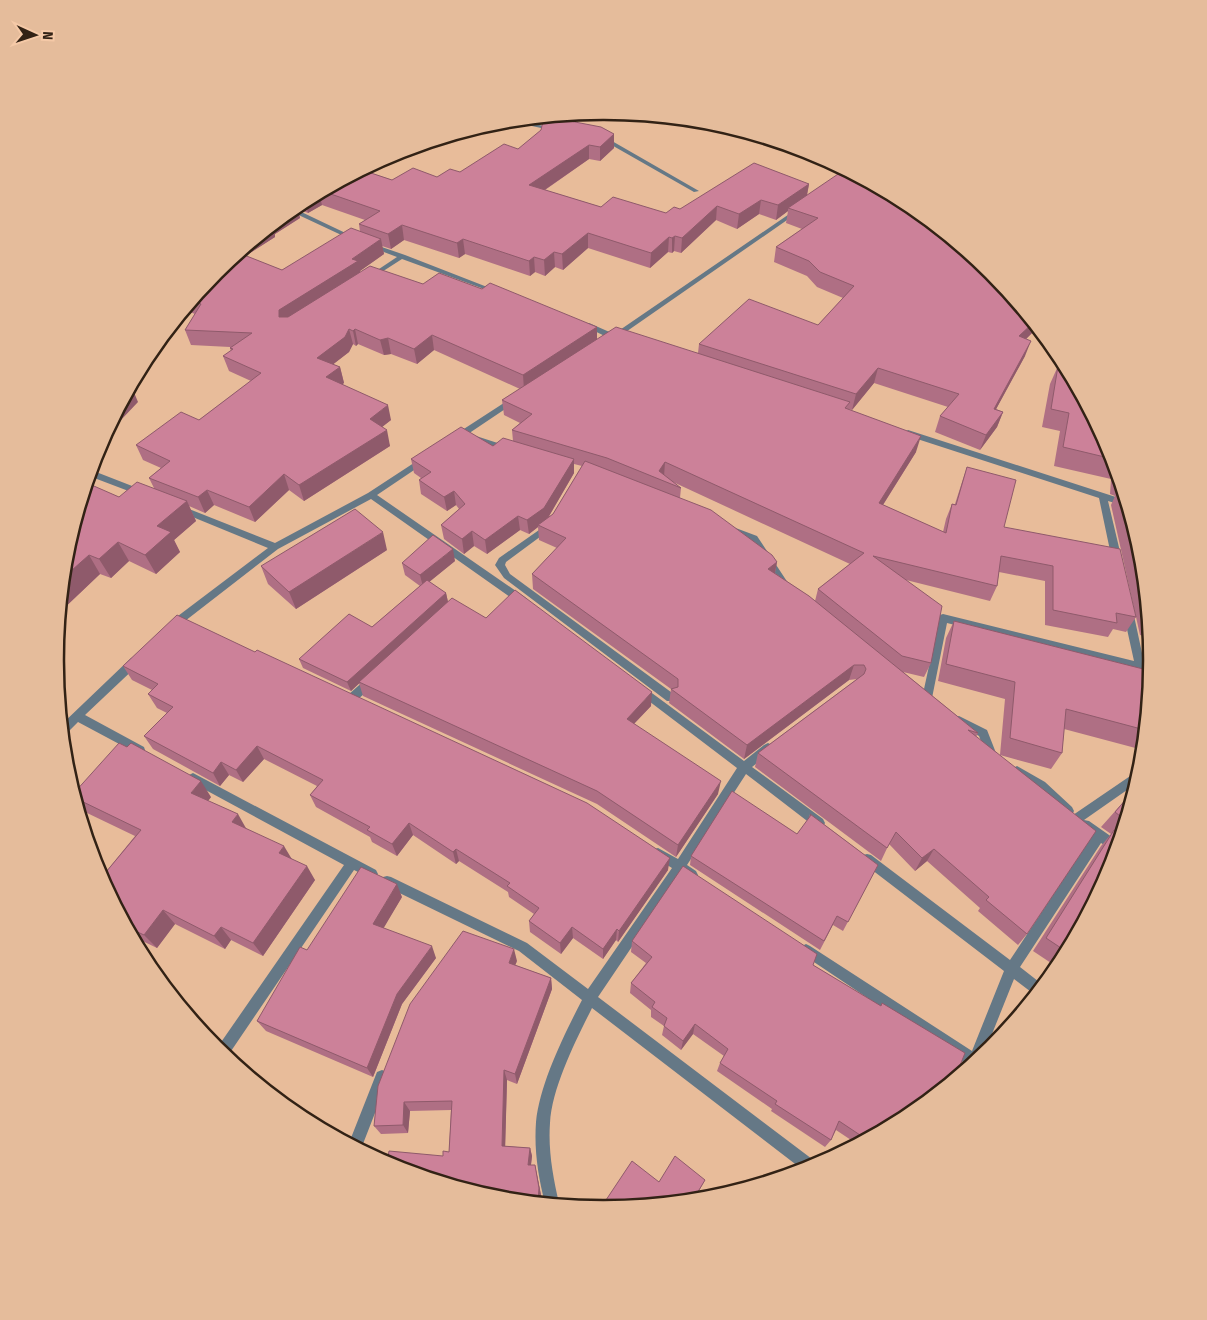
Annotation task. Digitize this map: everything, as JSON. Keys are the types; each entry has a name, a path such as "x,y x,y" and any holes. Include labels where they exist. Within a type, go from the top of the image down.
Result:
{"street":[{"path":"533,125 565,130"},
{"path":"594,136 604,138 696,191"},
{"path":"607,342 802,207"},
{"path":"300,214 353,239 504,295"},
{"path":"362,282 403,256"},
{"path":"578,322 624,340"},
{"path":"445,446 518,399"},
{"path":"896,429 1120,502"},
{"path":"461,435 517,452"},
{"path":"166,631 180,618 275,547 371,495 428,456"},
{"path":"96,475 151,496"},
{"path":"371,495 539,613 830,832"},
{"path":"1102,497 1119,573"},
{"path":"169,504 275,547"},
{"path":"554,518 549,526 502,560 500,565 502,571 506,576 671,698"},
{"path":"728,528 754,538 789,590 796,596"},
{"path":"926,702 943,618 1142,671 1126,601"},
{"path":"180,618 197,626"},
{"path":"68,725 139,657"},
{"path":"352,698 380,674"},
{"path":"77,716 154,758"},
{"path":"951,716 983,733 992,758 1042,785 1077,819 1111,844"},
{"path":"550,1197 544,1171 543,1122 551,1087 569,1039 590,998 744,767 775,743"},
{"path":"180,771 469,926 523,947 804,1161"},
{"path":"1077,819 1129,783"},
{"path":"981,1046 1012,968 1099,835"},
{"path":"648,846 704,882"},
{"path":"854,850 1034,986"},
{"path":"227,1046 351,864"},
{"path":"794,942 969,1057"},
{"path":"358,1140 387,1064"}],"building":[{"path":"570,121 601,127 614,134 600,147 589,145 529,185 601,207 613,197 666,213 674,207 680,209 754,163 809,184 778,205 761,200 739,214 717,206 682,238 669,237 651,253 588,233 562,254 554,252 544,260 534,257 529,261 463,239 457,243 402,225 388,234 359,224 380,211 332,194 371,173 392,180 413,168 437,177 450,169 460,172 504,144 518,149 541,130 542,124"},
{"path":"838,174 903,211 932,232 985,278 1009,304 1029,327 1019,336 1031,341 994,409 1003,412 986,435 940,416 959,394 878,368 856,394 699,344 749,299 818,325 854,286 820,272 809,261 776,247 818,218 788,208"},
{"path":"351,228 381,239 352,259 358,261 279,310 279,317 288,317 370,266 423,284 439,273 482,289 490,283 597,327 523,375 432,335 414,349 388,338 380,340 355,329 353,331 349,329 345,337 317,358 340,367 326,377 388,405 370,419 387,430 299,485 284,474 249,507 207,490 198,497 149,478 170,461 136,445 181,412 199,420 261,373 223,356 233,349 230,348 252,333 185,330 201,304 199,303 246,256 282,270"},
{"path":"616,327 850,402 845,408 921,436 879,503 946,533 952,504 956,505 967,467 1016,480 1004,527 1120,549 1136,617 1116,613 1117,623 1053,610 1053,566 1001,556 997,586 873,556 942,606 931,663 902,656 818,589 864,553 665,462 659,471 681,488 607,458 512,430 532,414 502,400"},
{"path":"1058,369 1088,421 1103,457 1063,447 1069,413 1051,409"},
{"path":"461,427 493,446 503,438 574,459 544,508 527,520 518,516 485,540 472,531 462,539 441,525 465,504 454,491 444,497 419,480 431,472 411,459"},
{"path":"585,461 711,510 772,555 777,562 768,569 809,596 978,733 968,730 1096,831 1027,934 986,900 989,897 934,849 922,858 896,832 887,848 758,753 864,674 866,669 864,665 854,665 747,745 671,689 678,687 678,679 532,574 566,538 538,525 553,514"},
{"path":"137,482 187,501 157,526 171,532 145,555 118,542 99,559 89,555 71,571 82,520 93,485 119,497"},
{"path":"355,509 383,532 289,592 261,566"},
{"path":"433,535 453,549 420,575 402,563"},
{"path":"427,580 446,593 347,682 299,659 349,614 372,627"},
{"path":"515,590 652,692 627,719 721,781 678,845 597,791 359,682 452,598 486,618"},
{"path":"177,615 255,652 257,650 587,803 670,858 619,931 617,929 603,949 572,927 560,943 529,921 539,908 507,886 510,883 456,849 453,852 409,823 392,844 367,830 370,827 310,795 323,780 257,746 236,770 221,762 213,773 144,736 173,707 148,694 158,684 123,666"},
{"path":"954,621 1143,669 1139,728 1066,709 1062,753 1010,738 1015,682 946,664"},
{"path":"119,743 127,747 131,743 201,781 191,793 238,814 232,822 284,846 279,853 307,866 253,943 221,927 214,936 163,910 144,935 136,930 107,871 141,830 82,802 79,787"},
{"path":"732,791 797,834 810,814 878,865 848,922 837,916 824,941 691,856"},
{"path":"1125,801 1120,816 1115,812"},
{"path":"1114,830 1115,833 1102,867 1088,899 1071,930 1060,947 1046,938"},
{"path":"683,866 817,954 813,965 881,1006 882,1003 965,1053 959,1066 903,1109 859,1135 839,1121 831,1140 775,1104 777,1101 720,1063 728,1049 695,1024 683,1041 664,1026 667,1018 652,1007 655,1002 631,983 652,957 632,941"},
{"path":"361,867 397,884 373,924 432,946 397,994 367,1068 257,1021 300,947 307,950"},
{"path":"463,931 514,949 509,963 551,978 515,1074 504,1070 502,1146 530,1148 528,1165 535,1165 538,1196 464,1181 430,1171 388,1155 389,1151 443,1156 443,1151 449,1152 452,1101 404,1102 403,1125 374,1126 378,1086 410,1004"},
{"path":"675,1156 705,1180 699,1191 639,1199 606,1200 632,1161 659,1182"}]}
